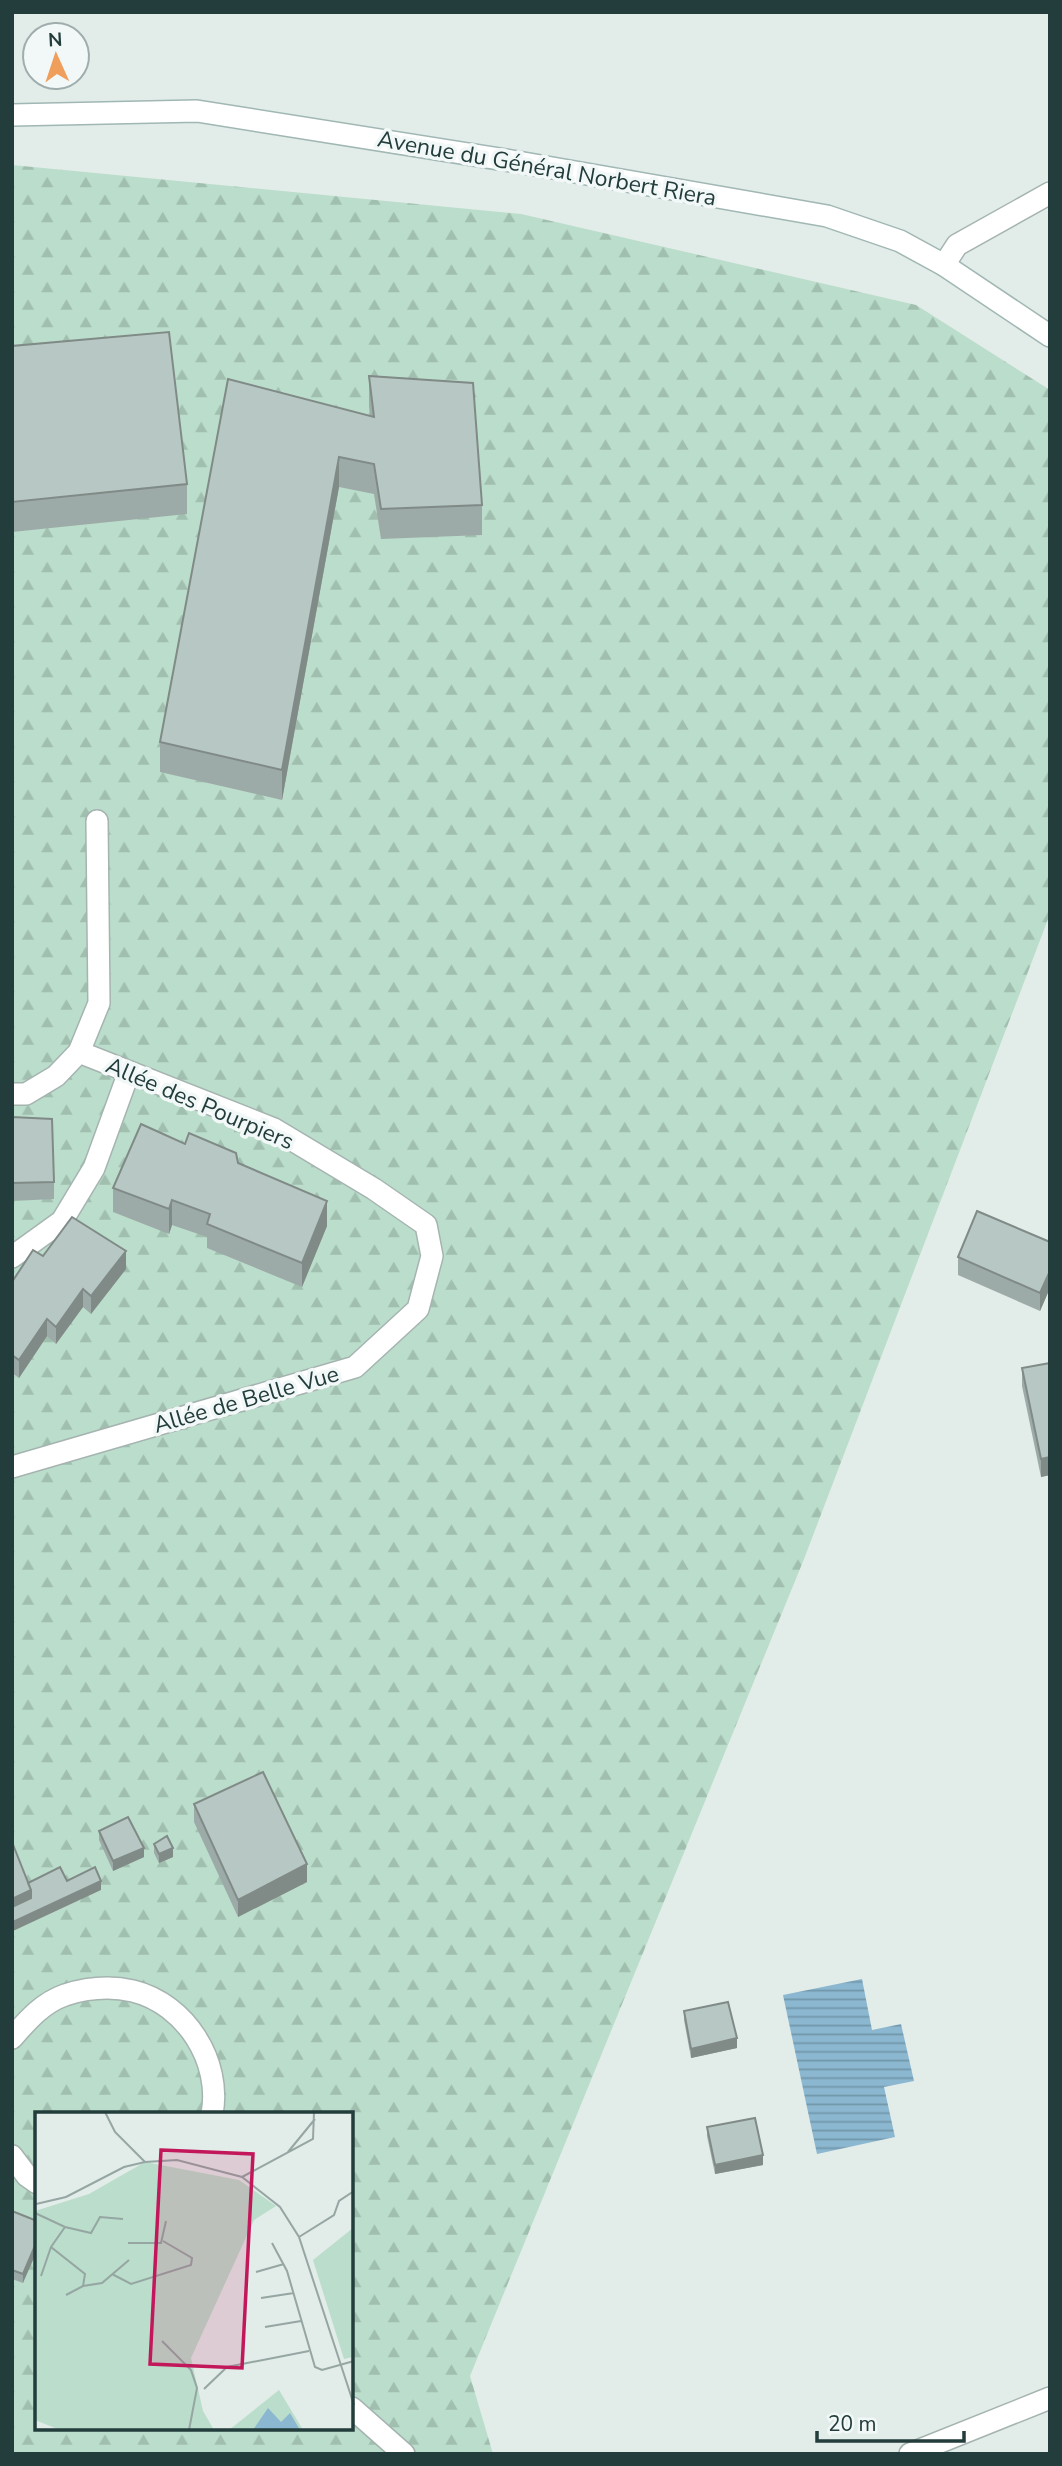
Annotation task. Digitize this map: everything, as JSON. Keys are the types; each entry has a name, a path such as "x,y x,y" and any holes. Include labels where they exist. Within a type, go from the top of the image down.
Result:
{"street":[{"name":"Avenue du Général Norbert Riera","path":"12,115 197,111 518,162 827,216 900,241 944,265 1050,336"},
{"path":"944,265 957,245 1050,193"},
{"name":"Allée des Pourpiers","path":"12,1094 26,1094 56,1076 79,1052 99,1003 97,821"},
{"name":"Allée des Pourpiers","path":"79,1052 274,1129 374,1189 426,1225"},
{"path":"12,1257 62,1221 94,1168 129,1072"},
{"name":"Allée de Belle Vue","path":"12,1467 355,1367 418,1309 432,1256 426,1225"},
{"path":"12,2038 32,2014 63,1996 98,1987 135,1991 167,2007 193,2032 210,2065 215,2100 212,2112"},
{"path":"12,2156 27,2176 35,2182"},
{"path":"910,2454 1050,2398"},
{"path":"354,2409 404,2454"}],"green space":[{"path":"12,165 521,214 916,305 1050,390 1050,914 804,1559 470,2376 493,2454 12,2454"}],"water":[{"path":"862,1979 872,2030 901,2024 914,2081 884,2087 895,2137 817,2154 783,1995"}],"building":[{"path":"169,332 187,484 12,502 12,346"},
{"path":"369,376 473,383 482,505 381,509 374,464 339,457 282,770 160,742 228,379 374,417"},
{"path":"12,1117 52,1119 54,1182 12,1183"},
{"path":"141,1124 185,1144 189,1133 236,1153 238,1163 327,1201 302,1263 207,1224 210,1214 172,1200 169,1209 113,1188"},
{"path":"977,1211 1050,1242 1050,1271 1040,1293 958,1257"},
{"path":"72,1217 126,1251 91,1296 83,1289 56,1327 47,1319 19,1360 12,1355 12,1282 33,1250 43,1256"},
{"path":"1050,1363 1050,1457 1041,1459 1022,1368"},
{"path":"263,1772 307,1864 238,1900 194,1804"},
{"path":"128,1817 144,1848 113,1861 99,1831"},
{"path":"167,1836 173,1848 159,1854 154,1844"},
{"path":"12,1842 31,1890 12,1899"},
{"path":"60,1867 67,1881 95,1867 101,1881 13,1922 12,1907 31,1898 28,1883"},
{"path":"728,2002 737,2038 691,2049 684,2011"},
{"path":"755,2118 763,2155 715,2165 707,2127"},
{"path":"12,2211 35,2220 35,2246 23,2274 12,2270"}]}
